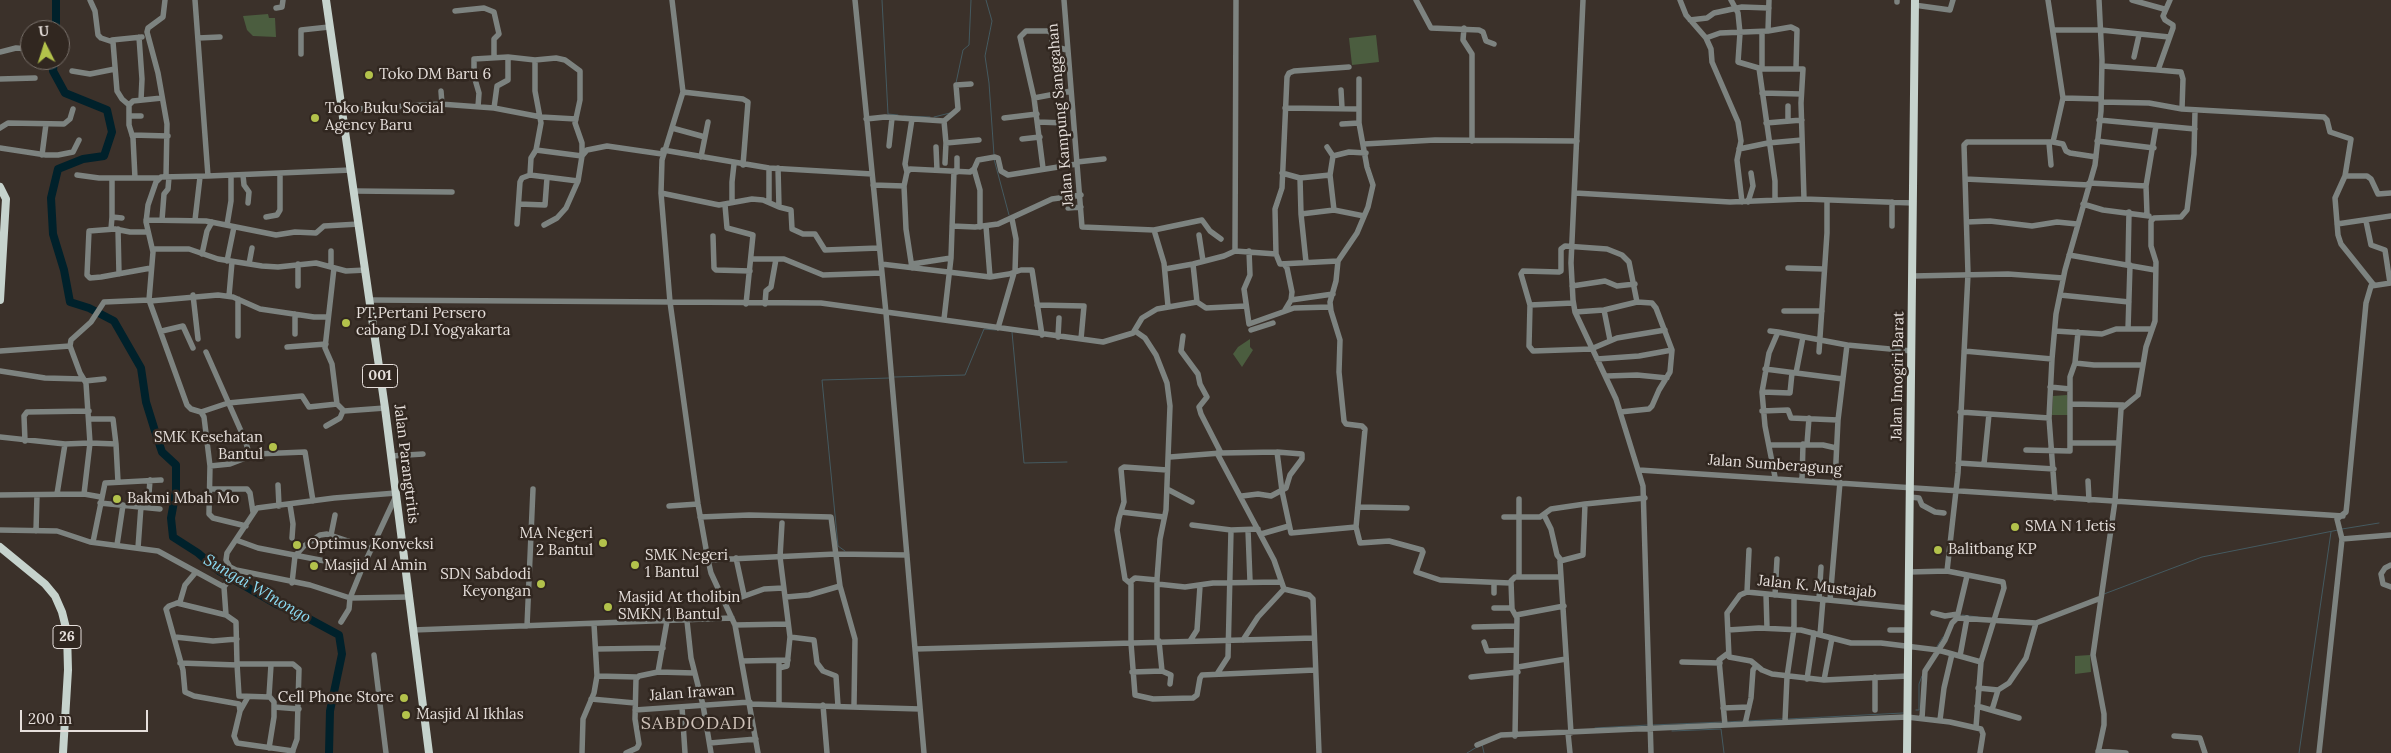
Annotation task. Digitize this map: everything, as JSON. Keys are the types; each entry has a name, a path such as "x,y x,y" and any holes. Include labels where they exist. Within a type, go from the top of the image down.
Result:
{"main road":[{"name":"Jalan Parangtritis","path":"326,0 385,408 429,753"},
{"name":"Jalan Imogiri Barat","path":"1907,753 1913,276 1914,3"},
{"path":"0,187 6,199 0,300"},
{"name":"26","path":"0,547 45,584 55,596 62,612 67,632 68,670 62,753"}],"street":[{"path":"90,0 95,11 98,35 101,38 112,40 147,36"},
{"path":"162,220 164,195 168,189 168,136 152,47 147,36 148,29 163,18 166,0"},
{"path":"195,0 208,176"},
{"path":"276,8 282,7 283,0"},
{"path":"672,0 683,92 663,152 661,193 670,302 698,504 708,560 711,573 735,625 758,753"},
{"path":"855,0 886,313 924,753"},
{"name":"Jalan Kampung Sanggahan","path":"1064,0 1082,207 1082,227 1154,230"},
{"path":"1235,250 1236,0"},
{"path":"1416,0 1431,28 1464,28 1482,31 1485,40 1494,44"},
{"path":"1583,0 1572,245 1573,303 1591,349 1607,376 1639,470 1645,498 1651,753"},
{"path":"1680,0 1683,10 1706,38 1711,49 1712,62 1738,122 1741,141 1737,160 1745,202"},
{"path":"1731,0 1738,13 1740,33 1738,62 1761,68 1796,68 1803,70 1802,140 1804,199"},
{"path":"1770,0 1761,68 1768,143 1775,181 1775,199"},
{"path":"1914,3 1950,10 1953,0"},
{"path":"2048,0 2063,98 2051,142 2051,164"},
{"path":"2055,498 2049,418 2052,359 2063,278 2096,157 2100,120 2102,66 2102,30 2099,0"},
{"path":"2132,0 2164,9"},
{"path":"2158,70 2173,24 2164,18 2164,9 2170,0"},
{"path":"456,11 484,8 494,12 498,34 494,39 494,58"},
{"path":"1690,20 1707,18 1712,14 1735,8 1769,8"},
{"path":"301,54 301,30 330,27"},
{"path":"1706,38 1720,33 1765,32 1791,27 1797,30 1796,68"},
{"path":"1464,28 1463,40 1472,54 1472,141"},
{"path":"2053,30 2102,30 2169,37"},
{"path":"1043,168 1037,114 1025,64 1022,34 1033,31 1050,31 1053,46 1067,50"},
{"path":"2134,57 2139,35"},
{"path":"138,37 142,79 141,100"},
{"path":"198,38 220,37"},
{"path":"112,40 118,94 129,105 135,178"},
{"path":"0,52 20,48"},
{"path":"494,108 497,86 508,80 508,57"},
{"path":"478,107 479,93 474,76 474,59 508,57 535,60 561,58 571,62 580,71 580,100 575,125 583,145 578,181 561,215 544,225"},
{"path":"530,175 531,158 536,150 541,127 541,117 535,91 535,60"},
{"path":"2102,66 2181,72 2183,79 2182,109"},
{"path":"1285,310 1292,300 1287,268 1278,261 1276,254 1275,208 1282,188 1286,82 1290,73 1349,67"},
{"path":"72,71 90,74 115,69"},
{"path":"0,79 35,78"},
{"path":"1359,78 1359,123 1366,153 1367,167 1374,189 1353,239 1338,261 1336,282 1330,307 1340,340 1339,372 1345,423 1362,426 1365,429 1360,507 1356,527 1361,544 1390,541 1423,550 1416,570 1417,573 1440,580 1510,583"},
{"path":"866,119 892,118 944,121 958,109 956,85 970,84"},
{"path":"1341,90 1342,108"},
{"path":"441,91 442,104"},
{"path":"1034,98 1071,91"},
{"path":"683,92 743,99 748,102 743,165"},
{"path":"1762,93 1802,94"},
{"path":"129,105 132,102 141,100 162,98"},
{"path":"2063,98 2149,103 2195,111 2326,118 2330,132 2351,139 2345,176 2335,198 2341,244 2373,284"},
{"path":"342,110 442,104 494,108 541,117 576,119"},
{"path":"1788,106 1788,121"},
{"path":"1285,108 1359,108"},
{"path":"0,128 8,123 66,123 73,109"},
{"path":"2083,204 2104,210 2150,216 2185,214 2194,154 2195,111"},
{"path":"1004,118 1037,114"},
{"path":"129,116 141,116"},
{"path":"890,146 892,118"},
{"path":"912,119 905,164 907,172 904,186 906,229 912,266"},
{"path":"1766,123 1802,120"},
{"path":"2100,120 2195,129"},
{"path":"944,121 945,162"},
{"path":"701,157 708,122"},
{"path":"1038,122 1065,123"},
{"path":"1342,124 1359,123"},
{"path":"42,155 46,124"},
{"path":"2070,404 2123,405 2137,398 2157,309 2156,262 2152,246 2146,186 2154,148 2156,126"},
{"path":"672,128 705,137"},
{"path":"132,135 168,136"},
{"path":"1022,139 1040,136"},
{"path":"0,148 42,155 58,155 73,152 79,140"},
{"path":"946,143 979,140"},
{"path":"1739,149 1768,143 1802,140"},
{"path":"1364,144 1577,141"},
{"path":"2097,141 2154,148"},
{"path":"1947,571 1958,463 1968,274 1965,143 2051,142 2063,144 2066,151 2070,153 2096,157"},
{"path":"582,156 587,150 600,146 663,152 769,168 872,174"},
{"path":"936,147 937,170"},
{"path":"1327,147 1333,156 1330,175 1334,210"},
{"path":"536,150 582,156"},
{"path":"1333,156 1349,152 1366,153"},
{"path":"907,172 910,169 970,172 974,169 978,160 993,157 998,157 1001,171 1005,174 1104,159"},
{"path":"944,319 951,258 957,158"},
{"path":"732,202 734,164"},
{"path":"769,168 769,202"},
{"path":"778,168 779,207"},
{"path":"974,169 980,190 990,277"},
{"path":"76,175 112,179 351,170"},
{"path":"266,217 277,215 280,210 280,173"},
{"path":"1282,173 1300,178 1330,175"},
{"path":"1745,202 1753,186 1751,173"},
{"path":"244,175 244,186 249,192 248,202"},
{"path":"517,224 520,180 530,175 578,181"},
{"path":"195,220 200,176"},
{"path":"226,225 231,201 231,176"},
{"path":"2345,176 2367,176 2371,179 2378,194 2391,193"},
{"path":"158,178 149,201 146,220 147,232 153,249 150,300 190,409 201,412 228,403 303,396 309,407 337,404"},
{"path":"519,204 546,205 547,178"},
{"path":"1300,178 1301,214 1306,262"},
{"path":"111,229 112,179"},
{"path":"1965,180 2146,186"},
{"path":"873,185 904,186"},
{"path":"354,191 452,192"},
{"path":"661,193 725,205 732,202 759,199 793,210 792,229 803,234 815,234 825,250 879,248"},
{"path":"1575,193 1745,202 1804,199 1913,203"},
{"path":"952,226 983,226 1012,219 1052,199 1081,195"},
{"path":"1819,352 1827,233 1827,200"},
{"path":"1892,202 1892,226"},
{"path":"725,205 727,228 752,234 746,304"},
{"path":"1068,208 1082,207"},
{"path":"1301,214 1334,210 1364,216"},
{"path":"2128,329 2129,212"},
{"path":"2337,224 2391,216"},
{"path":"112,217 122,218"},
{"path":"998,328 1013,273 1016,239 1012,219"},
{"path":"146,220 195,220 280,235 295,232 316,233 324,226 359,224"},
{"path":"1168,306 1165,269 1154,230 1202,220 1210,231 1221,239"},
{"path":"1966,222 1990,221 2032,226 2057,222 2077,224"},
{"path":"2319,753 2342,537 2340,517 2346,512 2366,303 2368,290 2373,284 2391,283 2386,252 2383,248 2372,245 2366,221"},
{"path":"202,254 207,231 212,222"},
{"path":"229,296 230,261 234,227"},
{"path":"147,232 130,232 118,229 88,231 87,275 90,278 151,268"},
{"path":"118,229 119,274"},
{"path":"1199,235 1203,261"},
{"path":"713,236 714,268 716,270 750,271"},
{"path":"1637,302 1635,284 1629,262 1622,255 1607,249 1572,245 1562,247 1561,271 1522,272 1524,289 1530,305 1530,350 1540,352 1591,349 1610,340 1665,330"},
{"path":"153,249 183,248 230,261 273,267 316,263 346,271 366,270"},
{"path":"249,264 252,248"},
{"path":"1165,269 1193,264 1235,250 1276,254"},
{"path":"331,251 330,308 327,317 326,344 327,355 332,364 337,404 343,411"},
{"path":"1249,251 1251,268 1245,286 1246,306 1253,337"},
{"path":"2069,255 2155,270"},
{"path":"912,266 951,258"},
{"path":"751,259 789,261 823,275 882,273"},
{"path":"765,304 766,291 771,287 776,259"},
{"path":"1284,264 1338,261"},
{"path":"298,264 298,286"},
{"path":"881,264 912,266 990,277 1028,269 1033,272 1042,335"},
{"path":"1193,264 1197,302"},
{"path":"1788,268 1824,268"},
{"path":"1913,276 1968,274 2063,278"},
{"path":"1572,286 1605,281 1617,286 1635,284"},
{"path":"1292,300 1332,294"},
{"path":"2060,295 2129,302"},
{"path":"193,296 198,340"},
{"path":"84,494 90,443 90,419 84,380 70,346 74,336 89,324 99,306 108,301 229,296 260,309 327,317"},
{"path":"238,299 238,336"},
{"path":"370,300 821,303 1103,342 1127,336 1135,331 1136,325 1142,318 1168,306 1197,302 1206,308 1246,306"},
{"path":"1575,312 1604,310 1637,302 1655,305 1672,350 1672,365 1667,378 1649,409 1620,412"},
{"path":"1530,305 1573,303"},
{"path":"1037,305 1084,306 1081,339"},
{"path":"1250,327 1285,310 1298,307 1330,307"},
{"path":"1604,310 1610,340"},
{"path":"1784,311 1822,311"},
{"path":"295,314 295,334"},
{"path":"1058,337 1059,318"},
{"path":"1250,327 1273,323"},
{"path":"162,331 183,326 193,348"},
{"path":"2055,331 2102,334 2116,329 2151,329"},
{"path":"1135,331 1145,338 1151,346 1167,383 1170,406 1168,489 1157,582 1158,642 1162,671"},
{"path":"1770,331 1847,346 1912,351"},
{"path":"1775,477 1762,410 1762,392 1769,353 1778,332"},
{"path":"2026,450 2069,452 2070,377 2075,363 2078,332"},
{"path":"1183,336 1181,351 1199,376 1200,384 1207,397 1199,407 1200,414 1274,560 1284,589"},
{"path":"1762,392 1790,393 1803,337"},
{"path":"287,347 326,344"},
{"path":"0,351 70,346"},
{"path":"1830,600 1838,482 1836,448 1847,346"},
{"path":"1597,359 1639,356 1672,350"},
{"path":"206,352 245,440 250,456"},
{"path":"1964,352 2052,359"},
{"path":"2075,363 2143,365"},
{"path":"1765,369 1843,379"},
{"path":"0,371 45,378 104,379"},
{"path":"1607,376 1637,375 1667,378"},
{"path":"2050,388 2070,389"},
{"path":"2123,405 2118,442 2115,501 2093,655 2104,725 2098,752 2126,753"},
{"path":"343,411 385,408"},
{"path":"1762,410 1788,410 1791,418 1838,420"},
{"path":"25,441 22,412 89,411"},
{"path":"326,426 340,418 343,411"},
{"path":"201,412 204,417 210,466 210,516 246,526"},
{"path":"1960,412 2049,418"},
{"path":"1984,464 1989,414"},
{"path":"90,419 113,418 118,482"},
{"path":"1802,480 1809,418"},
{"path":"0,437 65,444 116,444"},
{"path":"2070,442 2118,442"},
{"path":"57,494 65,444"},
{"path":"1769,445 1805,444 1836,448"},
{"path":"210,466 230,464 250,456 304,452 313,501"},
{"path":"1170,457 1219,453 1278,452 1298,452 1303,456 1290,475 1286,488 1282,491 1271,496 1258,494 1242,496"},
{"path":"1278,452 1282,491 1291,532 1356,527"},
{"path":"391,456 423,454"},
{"path":"1958,463 2054,468"},
{"path":"1130,582 1125,578 1118,540 1118,522 1124,496 1121,482 1122,468 1167,470"},
{"name":"Jalan Sumberagung","path":"1639,470 1910,486 2055,498 2340,517"},
{"path":"138,548 150,480"},
{"path":"93,542 100,500 105,483 161,480"},
{"path":"2088,482 2089,500"},
{"path":"278,485 279,506"},
{"path":"526,626 533,488"},
{"path":"210,489 248,490 253,512"},
{"path":"1168,489 1192,502"},
{"path":"0,495 84,494 123,505 160,508"},
{"path":"341,622 349,609 350,598 361,571 396,494 313,501 259,508 253,512 246,526 227,552 226,560 235,572 310,586 350,598 409,597"},
{"path":"36,531 37,495"},
{"path":"1910,497 1920,498 1922,505 1935,512 1944,512"},
{"path":"1504,517 1536,518 1544,515 1549,510 1559,507 1645,498"},
{"path":"1519,499 1519,576"},
{"path":"669,506 698,504"},
{"path":"1561,560 1584,555 1585,504"},
{"path":"117,545 123,505"},
{"path":"290,505 293,518 292,538"},
{"path":"1360,507 1407,508"},
{"path":"1121,512 1164,517"},
{"path":"331,535 335,515"},
{"path":"1544,515 1550,526 1561,560 1570,753"},
{"path":"700,516 831,517 840,586 855,639 854,706"},
{"path":"779,668 787,667 790,637 780,557 782,523"},
{"path":"1192,525 1259,532 1289,526"},
{"path":"0,530 61,531 93,542 165,554 224,587"},
{"path":"1217,674 1228,659 1232,582 1229,557 1231,530"},
{"path":"1248,530 1250,582"},
{"path":"292,583 295,556 318,536 331,535 372,548"},
{"path":"2342,537 2391,535"},
{"path":"236,540 258,548 325,561 361,571"},
{"path":"1747,592 1749,550"},
{"path":"708,560 836,554 907,555"},
{"path":"736,558 744,595"},
{"path":"1775,594 1777,559"},
{"path":"2391,566 2386,568 2381,574 2383,584 2391,587"},
{"path":"1806,679 1817,634 1821,599 1821,567"},
{"path":"1909,572 1947,571 2000,581 2005,584 1981,662 1976,727"},
{"path":"177,603 186,584 196,572"},
{"path":"226,615 224,587 235,572"},
{"path":"1515,734 1518,670 1516,615 1512,608 1510,583 1513,578 1519,576 1561,577"},
{"path":"1922,718 1924,674 1936,650 1945,640 1952,622 1958,616 1967,576"},
{"path":"1130,582 1135,578 1185,587 1209,583 1281,582"},
{"path":"1130,582 1130,643 1135,695 1144,699 1158,700 1195,697 1201,676 1315,670"},
{"path":"1494,583 1494,593"},
{"path":"786,598 809,595 840,586"},
{"path":"1190,641 1197,630 1200,586"},
{"path":"726,603 764,589 783,588"},
{"path":"1284,589 1312,597 1319,753"},
{"path":"1243,640 1258,617 1284,589"},
{"name":"Jalan K. Mustajab","path":"1728,630 1729,607 1740,594 1747,592 1909,608"},
{"path":"1766,594 1767,628"},
{"path":"1933,613 1945,616 2036,623 2101,596"},
{"path":"1785,719 1787,677 1794,629 1794,597"},
{"path":"240,710 239,704 236,702 186,694 175,637 166,609 168,606 177,603 226,615 236,620 238,694 241,697 270,698"},
{"path":"1516,615 1564,606"},
{"path":"1494,608 1512,608"},
{"path":"413,630 732,618"},
{"path":"1960,656 1967,618"},
{"path":"658,672 667,621"},
{"path":"687,621 694,673 703,705 711,753"},
{"path":"1978,688 1998,690 2009,683 2026,658 2036,623"},
{"path":"582,753 583,719 595,690 597,676 594,624"},
{"path":"735,625 788,624"},
{"path":"1474,627 1516,626"},
{"path":"1908,676 1824,680 1772,674 1756,666 1752,661 1730,658 1728,654 1728,630 1794,629 1851,643 1908,646 1936,650 1981,662"},
{"path":"1890,630 1909,630"},
{"path":"175,637 210,641 237,639"},
{"path":"790,637 814,640 817,663 823,670 836,676 838,706"},
{"path":"915,649 1314,638"},
{"path":"1824,680 1832,638"},
{"path":"1484,642 1487,651 1516,650"},
{"path":"596,649 663,648"},
{"path":"1725,722 1720,658 1728,654"},
{"path":"1940,720 1943,693 1952,654"},
{"path":"374,655 386,753"},
{"path":"1471,677 1518,670 1566,659"},
{"path":"742,661 788,660"},
{"path":"778,661 779,705"},
{"path":"1682,662 1720,663"},
{"path":"180,663 293,664 298,667 300,676 299,709 296,745 293,752 267,750 235,742 234,736 240,710 248,697"},
{"path":"267,750 273,730 274,702 270,698 271,665"},
{"path":"1745,722 1756,666"},
{"path":"1132,672 1162,671 1171,675 1170,684"},
{"path":"597,676 637,678 658,672 694,673"},
{"path":"1875,677 1875,710"},
{"path":"626,753 637,748 639,744 635,706 637,678"},
{"path":"1992,710 1998,690"},
{"name":"Jalan Irawan","path":"591,699 635,706 750,703 920,709"},
{"path":"823,705 827,753"},
{"path":"682,706 686,753"},
{"path":"1978,706 2019,718"},
{"path":"1724,708 1749,707"},
{"path":"274,708 299,709"},
{"path":"1477,745 1497,736 1650,725 1785,719 1907,717 1940,720 1976,727 1983,731 1980,753"},
{"path":"2174,736 2200,738 2205,753"},
{"path":"710,743 756,739"}],"green space":[{"path":"268,14 269,18 275,18 276,37 253,36 247,30 243,16"},
{"path":"1376,35 1379,62 1352,65 1349,38"},
{"path":"1250,339 1250,347 1253,350 1242,367 1233,354 1238,347"},
{"path":"2067,395 2070,415 2052,415 2053,396"},
{"path":"2090,655 2091,672 2075,674 2075,656"}],"waterway":[{"name":"Sungai WInongo","path":"56,0 56,20"},
{"path":"882,0 888,114 898,115"},
{"path":"956,83 963,50 969,45 971,0"},
{"path":"986,0 992,21 985,56 989,83 994,155"},
{"name":"Sungai WInongo","path":"53,70 65,93 107,110 112,132 104,156 83,159 58,169 51,198 53,234 64,270 70,302 89,308 114,321 141,368 146,402 162,452 176,465 176,491 171,518 173,537 198,553 219,571 276,604 302,615 339,635 342,654 330,711 329,753"},
{"path":"934,117 950,113"},
{"path":"904,116 930,117"},
{"path":"994,159 1009,215"},
{"path":"894,377 965,375 984,329 996,330"},
{"path":"1012,332 1024,463 1067,462"},
{"path":"845,551 838,546 822,380 890,378"},
{"path":"2342,529 2379,523"},
{"path":"2104,594 2202,557 2338,530"},
{"path":"2299,753 2331,532"},
{"path":"1962,615 1978,617"},
{"path":"1936,648 1943,637"},
{"path":"1916,710 1919,710 1919,684 1922,676"},
{"path":"1787,719 1903,713"},
{"path":"1747,721 1783,719"},
{"path":"1727,722 1743,721"},
{"path":"1652,725 1723,722"},
{"path":"1595,728 1648,725"},
{"path":"1672,731 1721,729 1724,753"},
{"path":"1482,744 1484,753"},
{"path":"1467,753 1477,747"}],"place":[{"name":"Toko DM Baru 6","path":"369,75"},
{"name":"Toko Buku Social Agency Baru","path":"315,118"},
{"name":"PT.Pertani Persero cabang D.I Yogyakarta","path":"346,323"},
{"name":"SMK Kesehatan Bantul","path":"273,447"},
{"name":"Bakmi Mbah Mo","path":"117,499"},
{"name":"SMA N 1 Jetis","path":"2015,527"},
{"name":"MA Negeri 2 Bantul","path":"603,543"},
{"name":"Optimus Konveksi","path":"297,545"},
{"name":"Balitbang KP","path":"1938,550"},
{"name":"SMK Negeri 1 Bantul","path":"635,565"},
{"name":"Masjid Al Amin","path":"314,566"},
{"name":"SDN Sabdodi Keyongan","path":"541,584"},
{"name":"Masjid At tholibin SMKN 1 Bantul","path":"608,607"},
{"name":"Cell Phone Store","path":"404,698"},
{"name":"Masjid Al Ikhlas","path":"406,715"}],"district":[{"name":"SABDODADI","path":"697,724"}]}
